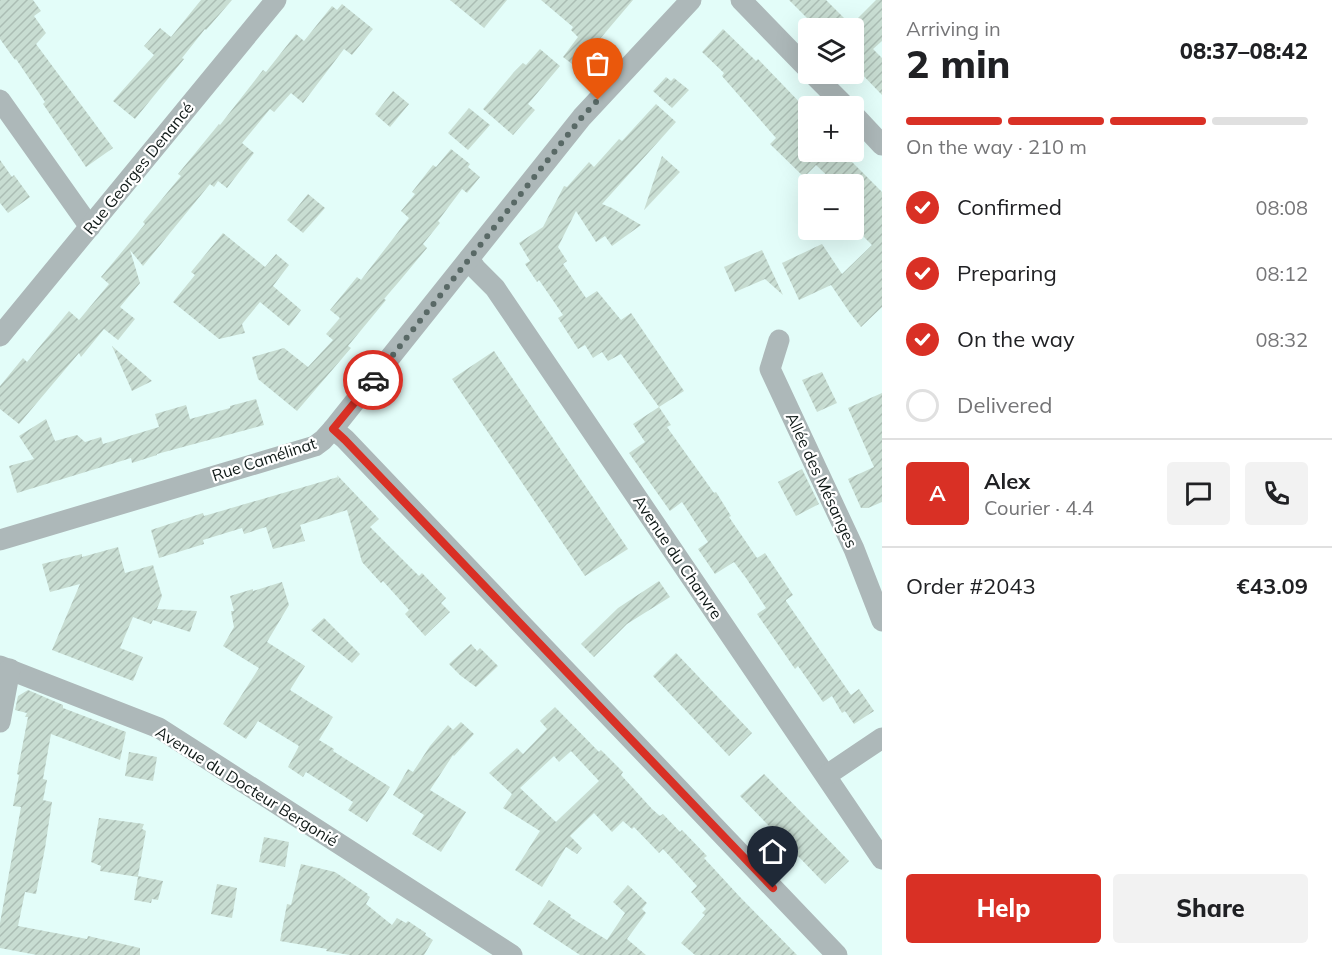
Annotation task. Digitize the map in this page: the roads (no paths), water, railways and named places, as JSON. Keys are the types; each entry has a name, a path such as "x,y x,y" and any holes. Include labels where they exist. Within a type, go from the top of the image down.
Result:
{"street":[{"name":"Rue Georges Denancé","path":"0,336 276,0"},
{"name":"Rue Camélinat","path":"0,540 315,446 323,440 582,117 690,0"},
{"path":"741,0 798,59"},
{"path":"823,84 835,96"},
{"path":"0,100 90,227"},
{"path":"864,125 882,144"},
{"name":"Avenue du Chanvre","path":"469,259 495,288 882,859"},
{"name":"Allée des Mésanges","path":"779,340 771,369 854,549 882,621"},
{"path":"333,429 354,448 837,955"},
{"path":"0,722 5,668"},
{"name":"Avenue du Docteur Bergonié","path":"5,668 159,728 512,955"},
{"path":"826,775 882,738"}]}
